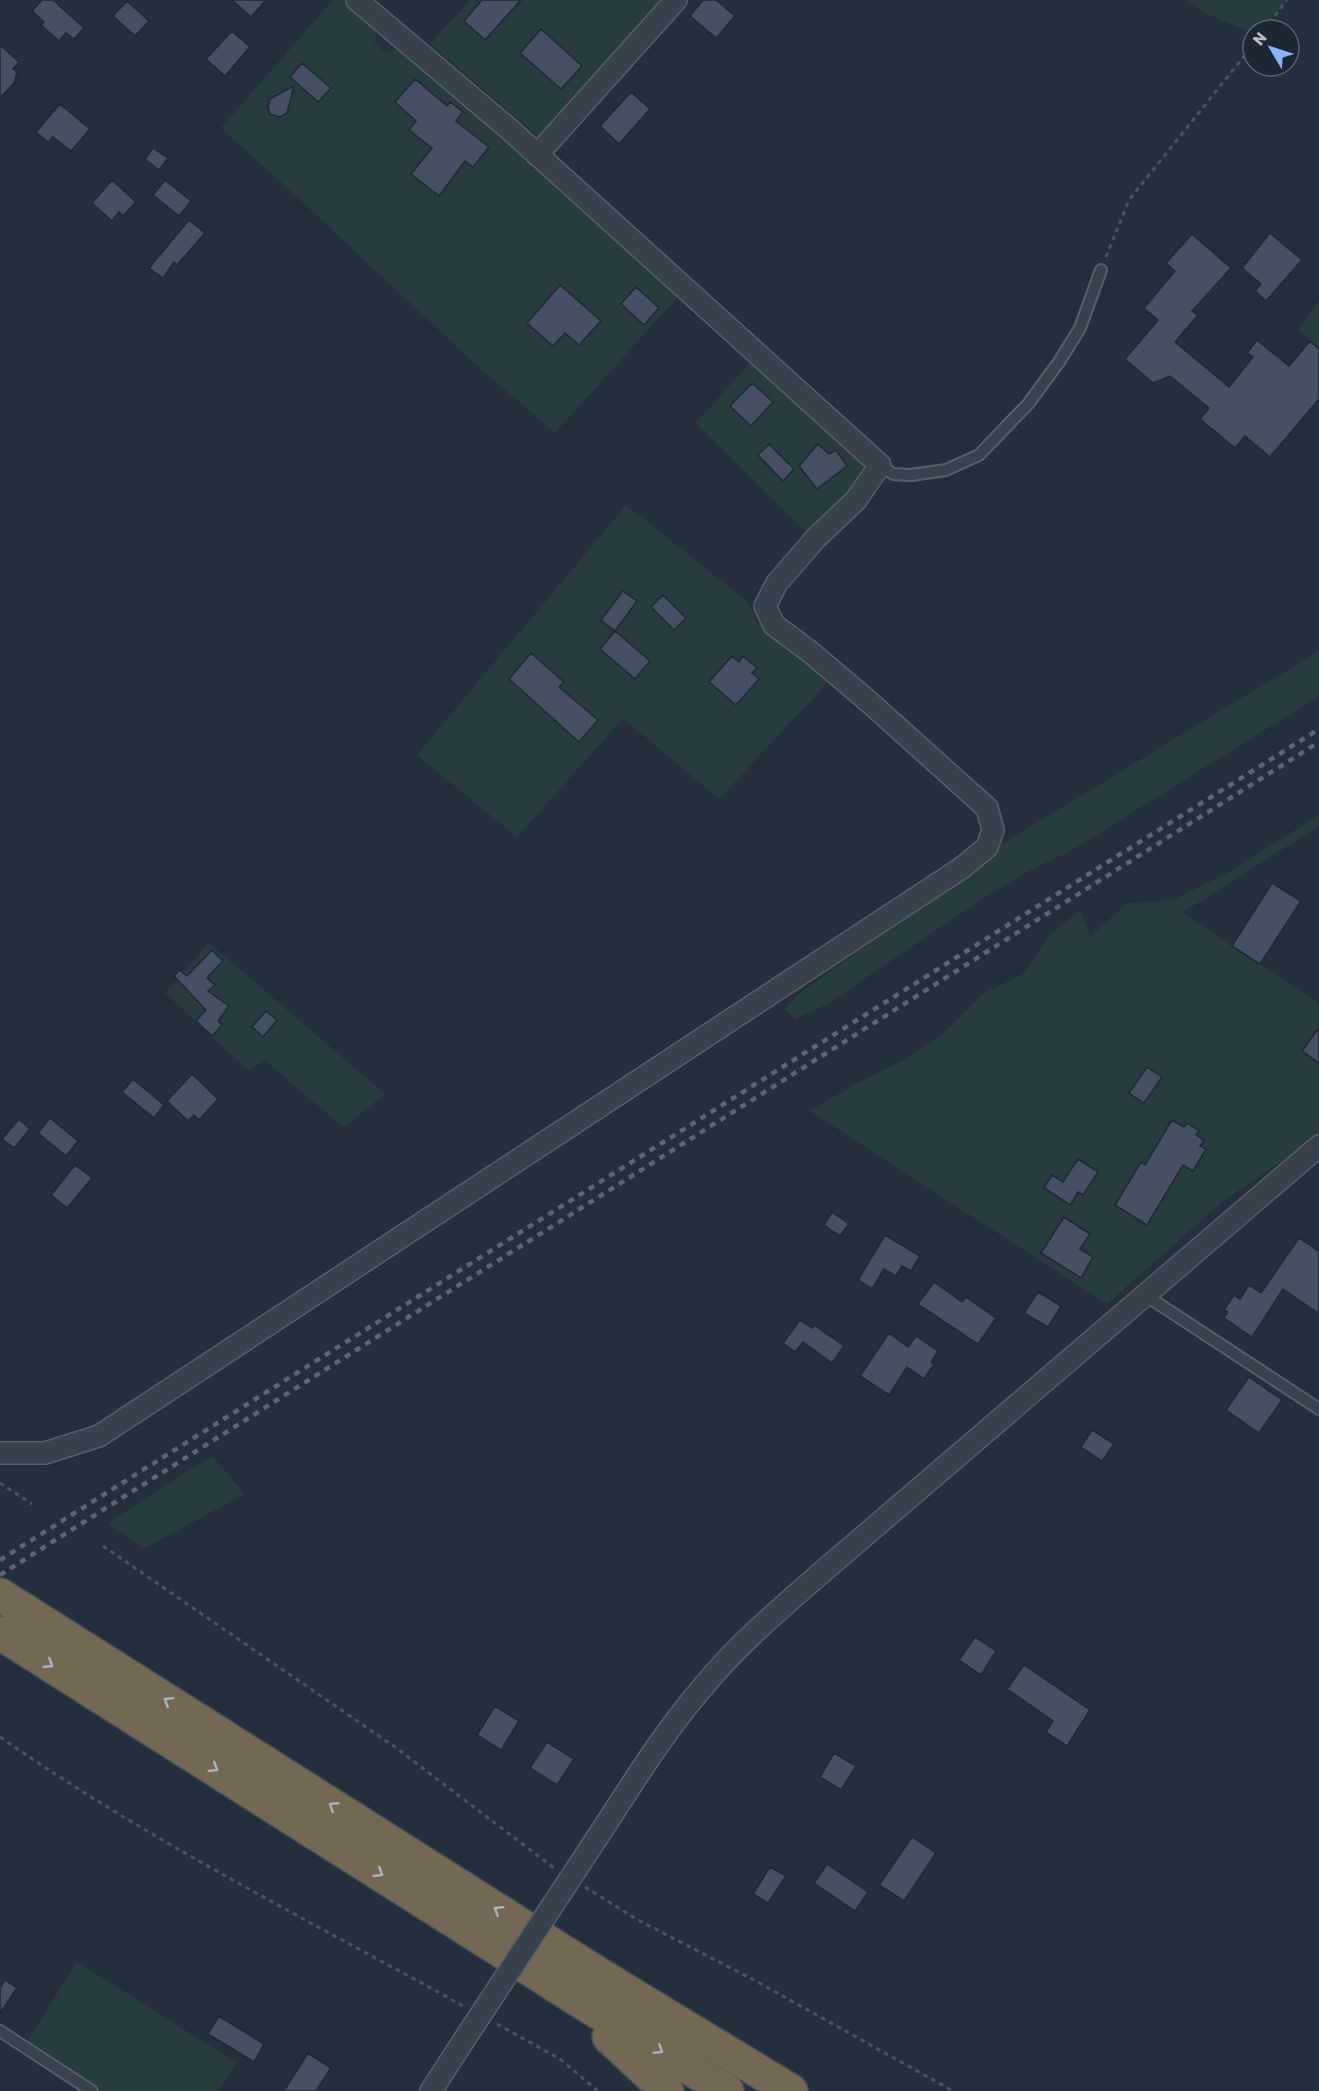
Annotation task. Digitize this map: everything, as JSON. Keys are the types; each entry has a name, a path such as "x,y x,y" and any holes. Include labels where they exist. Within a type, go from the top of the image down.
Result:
{"highway":[{"path":"0,1595 609,1981 791,2091"},
{"path":"0,1633 727,2091"},
{"path":"520,1962 615,2042 667,2091"}],"street":[{"path":"0,1453 45,1453 99,1436 944,880 987,847 993,830 987,808 868,701 774,625 765,606 777,583 816,538 856,500 880,465 537,155 357,0"},
{"path":"537,155 675,0"},
{"path":"431,2091 589,1850 679,1717 713,1674 741,1645 821,1573 1319,1146"}],"lane":[{"path":"880,465 893,474 911,476 946,470 979,455 1028,404 1059,362 1080,328 1101,270"},
{"path":"1145,1295 1319,1409"},
{"path":"0,2031 92,2091"}],"path":[{"path":"1273,18 1287,0"},
{"path":"1101,270 1129,200 1241,60"},
{"path":"0,1483 32,1504"},
{"path":"103,1546 395,1747 560,1871"},
{"path":"0,1737 102,1805 201,1863 467,2007"},
{"path":"580,1884 638,1920 754,1980 953,2091"},
{"path":"497,2024 560,2059 598,2091"}],"green space":[{"path":"333,0 346,0 377,25 375,44 387,53 402,46 680,294 555,433 472,361 221,128"},
{"path":"470,0 669,0 543,140 430,44"},
{"path":"1186,0 1287,0 1273,18 1241,18 1241,28 1207,14"},
{"path":"1319,301 1319,349 1298,329"},
{"path":"753,359 867,463 866,476 809,535 696,423"},
{"path":"626,505 748,602 757,623 829,681 719,799 623,718 517,837 417,755"},
{"path":"1319,651 1319,696 1071,851 1032,869 981,900 827,1004 795,1019 785,1008 804,990 928,902 1002,844"},
{"path":"1319,815 1319,826 1182,913 1319,1003 1319,1136 1223,1201 1107,1304 810,1111 905,1059 942,1035 984,993 1023,974 1048,937 1080,910 1090,937 1127,903 1173,900 1224,875"},
{"path":"209,943 385,1094 344,1128 265,1060 249,1071 165,993"},
{"path":"212,1456 245,1494 145,1548 108,1523"},
{"path":"77,1962 237,2063 218,2091 92,2091 23,2048"}],"building":[{"path":"42,0 53,0 84,28 74,39 66,33 59,41 41,25 44,22 32,11"},
{"path":"232,0 266,0 251,17"},
{"path":"482,0 521,0 485,40 464,21"},
{"path":"703,0 716,0 735,16 716,38 690,16"},
{"path":"127,1 149,21 135,36 113,16"},
{"path":"541,29 582,66 561,89 520,53"},
{"path":"232,31 250,47 225,76 206,59"},
{"path":"0,45 19,62 13,69 17,72 14,83 0,98"},
{"path":"302,63 331,88 318,102 290,77"},
{"path":"415,79 447,106 450,102 463,112 456,121 489,147 473,167 465,161 439,196 411,174 432,148 409,130 416,121 395,102"},
{"path":"294,86 287,113 280,117 270,114 268,107 270,99"},
{"path":"631,92 650,109 619,144 600,126"},
{"path":"60,104 90,129 71,151 53,137 48,142 36,132"},
{"path":"153,148 168,158 159,170 145,159"},
{"path":"112,180 136,202 123,216 119,212 112,221 92,203"},
{"path":"165,180 191,201 179,216 153,195"},
{"path":"189,220 205,233 177,265 174,262 163,278 149,268"},
{"path":"1270,233 1302,260 1266,301 1255,291 1261,284 1242,268"},
{"path":"1192,234 1231,268 1192,311 1198,315 1175,342 1229,387 1253,357 1247,353 1257,340 1289,366 1310,341 1319,349 1319,399 1270,457 1245,436 1235,448 1200,419 1209,408 1170,376 1153,383 1125,359 1158,320 1144,308 1175,271 1166,263"},
{"path":"560,285 601,321 579,345 565,333 553,346 527,323"},
{"path":"636,287 659,308 644,325 621,304"},
{"path":"752,383 773,402 751,426 730,406"},
{"path":"769,444 794,469 783,481 758,455"},
{"path":"818,444 829,454 836,450 847,466 817,489 799,466"},
{"path":"623,591 637,601 615,631 601,620"},
{"path":"663,595 686,618 674,630 651,607"},
{"path":"615,631 650,661 635,679 600,649"},
{"path":"531,653 564,682 559,687 598,720 579,742 509,679"},
{"path":"732,656 739,662 743,656 757,668 752,673 759,679 736,705 709,682"},
{"path":"1272,883 1301,901 1260,964 1232,946"},
{"path":"212,950 223,961 207,978 215,985 208,991 229,1006 218,1021 222,1025 212,1036 196,1021 206,1010 174,976 179,970 187,976"},
{"path":"266,1011 277,1020 263,1037 252,1027"},
{"path":"1319,1028 1319,1063 1302,1051"},
{"path":"1147,1067 1162,1077 1144,1103 1129,1093"},
{"path":"192,1074 218,1099 199,1120 194,1115 188,1121 167,1101"},
{"path":"133,1079 164,1105 154,1118 122,1092"},
{"path":"50,1118 78,1141 66,1156 38,1133"},
{"path":"19,1119 30,1129 14,1148 2,1139"},
{"path":"1172,1120 1184,1127 1187,1123 1199,1131 1196,1135 1204,1140 1200,1146 1206,1149 1193,1171 1183,1165 1147,1225 1115,1205 1141,1162 1145,1165"},
{"path":"1078,1159 1098,1172 1083,1195 1078,1192 1070,1205 1044,1188 1052,1175 1063,1182"},
{"path":"75,1165 92,1178 67,1208 51,1195"},
{"path":"832,1212 849,1224 840,1236 824,1225"},
{"path":"1064,1217 1090,1234 1080,1249 1093,1257 1081,1278 1041,1253"},
{"path":"885,1235 920,1256 911,1271 902,1266 896,1276 884,1269 872,1289 858,1280"},
{"path":"1299,1238 1319,1251 1319,1314 1283,1289 1252,1337 1224,1318 1228,1312 1224,1310 1234,1295 1240,1299 1249,1285 1261,1293"},
{"path":"934,1282 962,1302 966,1297 996,1318 978,1344 918,1304"},
{"path":"1038,1292 1061,1306 1048,1327 1024,1313"},
{"path":"800,1320 812,1328 814,1325 844,1346 832,1363 803,1342 795,1352 783,1343"},
{"path":"889,1333 908,1347 916,1336 938,1351 931,1362 934,1364 924,1379 907,1367 889,1395 860,1376"},
{"path":"1249,1377 1282,1400 1259,1433 1226,1410"},
{"path":"1092,1430 1114,1444 1102,1461 1081,1447"},
{"path":"975,1637 996,1651 981,1675 959,1660"},
{"path":"1024,1665 1090,1710 1067,1746 1046,1732 1053,1721 1007,1689"},
{"path":"495,1706 519,1721 501,1750 477,1735"},
{"path":"547,1742 574,1759 557,1785 530,1768"},
{"path":"834,1753 856,1766 841,1790 820,1777"},
{"path":"912,1837 936,1853 904,1901 879,1885"},
{"path":"827,1864 868,1892 855,1911 814,1883"},
{"path":"770,1867 786,1876 768,1903 753,1894"},
{"path":"5,1980 17,1988 0,2013 0,1988"},
{"path":"219,2016 264,2044 254,2062 208,2034"},
{"path":"308,2053 331,2068 316,2091 284,2091"}],"railway":[{"path":"0,1560 1319,729"},
{"path":"0,1575 1319,742"}]}
